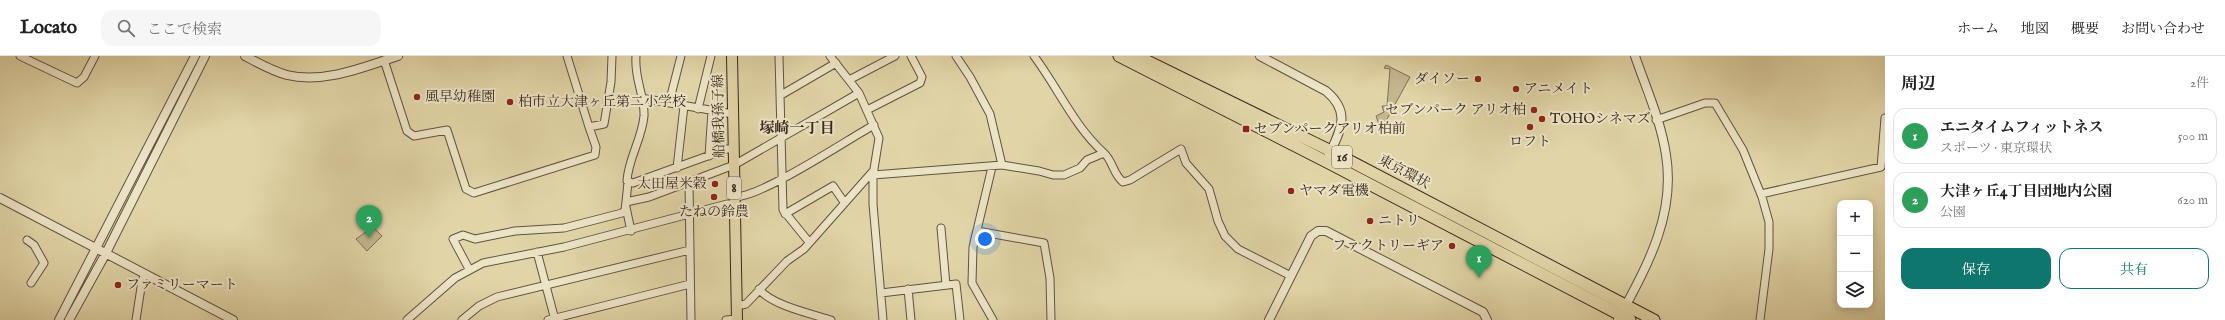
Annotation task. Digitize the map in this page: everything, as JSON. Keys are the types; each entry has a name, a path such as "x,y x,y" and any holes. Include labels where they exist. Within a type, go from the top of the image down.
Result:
{"highway":[{"name":"東京環状","path":"1119,56 1328,156"},
{"name":"東京環状","path":"1137,56 1328,156 1623,315 1654,320"}],"main road":[{"name":"船橋我孫子線","path":"732,56 737,319"}],"street":[{"path":"20,56 77,83 84,77 95,56"},
{"path":"58,320 97,248 195,56"},
{"path":"69,320 106,253 205,56"},
{"path":"247,57 279,72 306,77 339,74 379,60 398,56"},
{"path":"379,60 407,131 414,136 447,130 466,189 474,193 594,155 596,147 567,56"},
{"path":"589,127 604,124 611,82 612,56"},
{"path":"631,231 626,204 628,167 642,128 644,115 636,79 636,56"},
{"path":"669,103 681,56"},
{"path":"698,109 711,56"},
{"path":"779,56 783,210 809,242"},
{"path":"830,56 859,93 879,138 874,172 873,204 883,320"},
{"path":"849,80 895,56"},
{"path":"867,110 920,83 922,76 911,56"},
{"path":"956,56 970,77 990,114 1002,165"},
{"path":"1034,56 1053,82 1073,117 1109,158 1113,170 1123,182 1130,180 1178,150 1183,150 1186,163 1209,189 1218,221 1225,236 1238,249 1291,276"},
{"path":"1260,56 1320,88 1335,99 1340,108 1342,121 1340,133 1328,156"},
{"path":"1623,315 1656,245 1666,212 1669,188 1666,154 1635,56"},
{"path":"781,95 836,63"},
{"path":"469,269 453,239 463,235 475,239 515,231 566,228 622,213 626,204 689,183 734,165 859,93"},
{"path":"641,98 733,114"},
{"path":"1656,120 1705,103 1717,105 1743,150 1761,194 1769,222 1770,236 1760,320"},
{"path":"677,168 684,106"},
{"path":"709,156 712,111"},
{"path":"1761,194 1881,167 1885,118"},
{"path":"407,320 455,278 469,269 497,259 564,247 631,231 727,204 782,179 874,125"},
{"path":"628,182 633,183 727,149 734,149"},
{"path":"737,306 746,304 759,289 809,242 844,202 874,172 992,167 1002,165 1039,171 1053,175 1064,175 1080,168 1088,160 1104,153"},
{"path":"992,167 973,247 972,283 993,320"},
{"path":"689,183 691,320"},
{"path":"785,214 834,186 844,202"},
{"path":"0,198 97,248 222,318 233,320"},
{"path":"940,228 946,285"},
{"path":"977,231 1044,244 1050,278 1051,320"},
{"path":"1269,320 1311,236 1318,231 1326,231 1483,312 1487,320"},
{"path":"28,240 34,245 44,263 31,283"},
{"path":"462,320 479,306 497,296 690,250"},
{"path":"537,252 546,285 552,319 690,284"},
{"path":"138,319 142,281 145,274"},
{"path":"881,292 956,284 960,320"},
{"path":"759,289 763,294 793,308 831,320"},
{"path":"908,289 911,320"},
{"path":"726,320 737,319"}],"shaded area":[{"path":"1386,65 1410,77 1381,130 1376,116 1384,112 1382,106 1387,106 1390,69 1384,68"},
{"path":"373,227 382,236 367,251 356,239"}],"place":[{"name":"ダイソー","path":"1478,79"},
{"name":"アニメイト","path":"1516,89"},
{"name":"風早幼稚園","path":"417,97"},
{"name":"柏市立大津ヶ丘第二小学校","path":"510,102"},
{"name":"セブンパーク アリオ柏","path":"1534,110"},
{"name":"TOHOシネマズ","path":"1542,119"},
{"name":"ロフト","path":"1530,127"},
{"name":"セブンパークアリオ柏前","path":"1246,129"},
{"name":"太田屋米穀","path":"715,184"},
{"name":"ヤマダ電機","path":"1291,191"},
{"name":"たねの鈴農","path":"714,197"},
{"name":"ニトリ","path":"1370,221"},
{"name":"大津ヶ丘4丁目団地内公園","path":"369,238"},
{"name":"ファクトリーギア","path":"1452,246"},
{"name":"エニタイムフィットネス","path":"1479,278"},
{"name":"ファミリーマート","path":"118,285"}],"district":[{"name":"塚崎一丁目","path":"797,128"}]}
